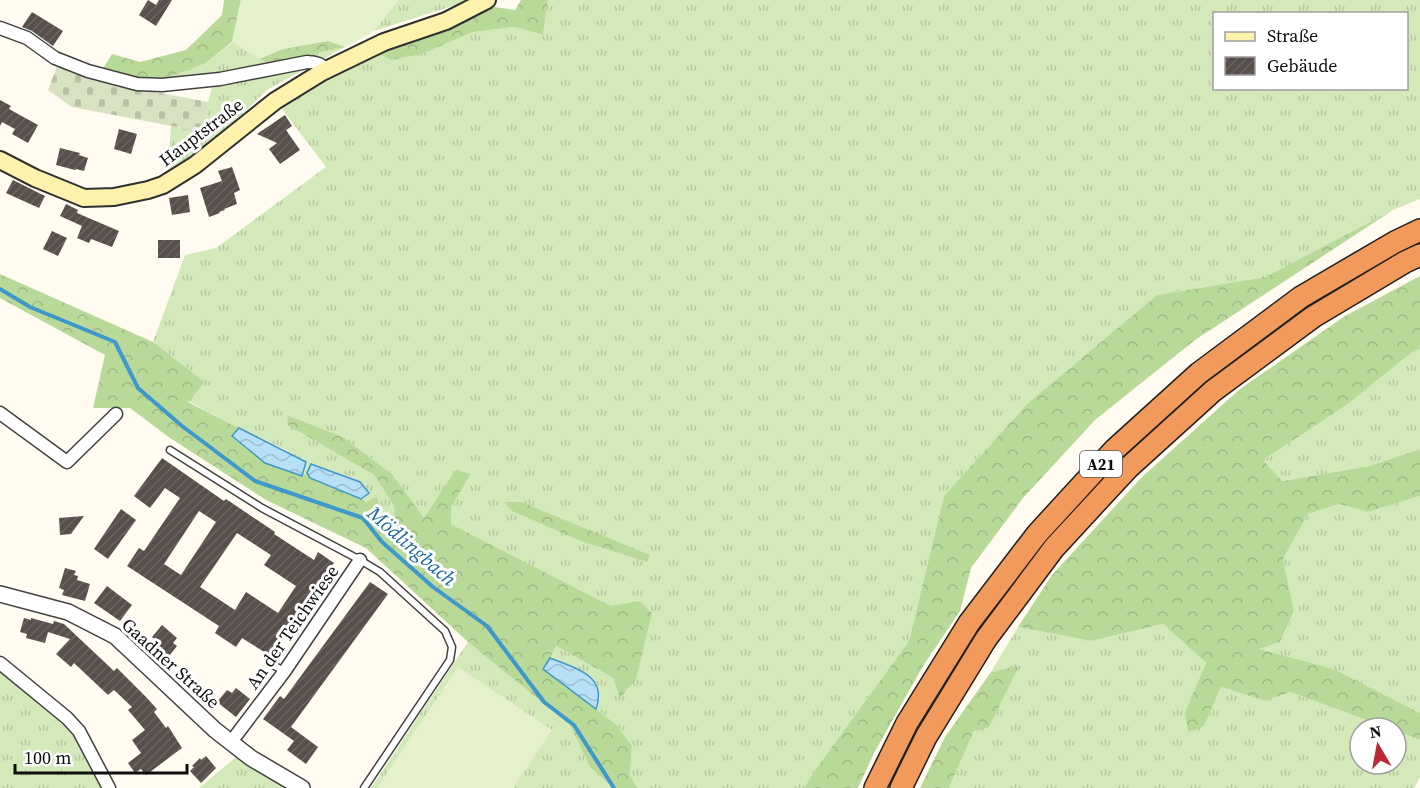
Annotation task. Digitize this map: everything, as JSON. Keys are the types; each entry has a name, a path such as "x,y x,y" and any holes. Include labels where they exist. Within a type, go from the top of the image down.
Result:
{"highway":[{"name":"A21","path":"875,788 907,723 969,623 1037,534 1114,450 1199,373 1301,297 1395,242 1420,230"},
{"name":"A21","path":"901,788 926,737 986,639 1054,548 1128,468 1213,391 1312,317 1420,255"}],"main road":[{"name":"Hauptstraße","path":"0,160 35,178 84,198 114,197 148,190 163,185 195,165 275,101 327,70 384,42 446,21 487,0"}],"street":[{"path":"0,28 27,38 56,58 88,71 136,84 162,85 220,79 308,62 315,62 327,70"},
{"path":"0,413 67,462 116,414"},
{"name":"An der Teichwiese","path":"231,742 284,672 360,560"},
{"name":"Gaadner Straße","path":"0,594 68,612 115,636 215,730 251,758 299,787"},
{"path":"0,663 67,718 79,731 109,788"}],"lane":[{"path":"170,450 262,508 380,572 445,631 452,647 450,660 364,788"},
{"path":"269,663 284,672"}],"green space":[{"path":"224,0 241,0 232,42 206,63 158,82 102,70 112,54 140,62 186,50 222,15"},
{"path":"241,0 471,0 374,31 267,90 207,148 168,172 171,126 203,131 215,77 158,82 206,63 232,43"},
{"path":"241,0 399,0 374,31 345,47 328,41 283,49 259,59 232,42"},
{"path":"521,0 548,0 543,35 515,27 473,32 422,54 391,60 376,52 494,7 515,10"},
{"path":"548,0 1420,0 1420,199 1393,210 1265,277 1157,295 1028,403 944,496 909,641 804,788 637,788 630,775 632,746 617,725 596,709 600,698 584,672 550,658 556,646 613,678 620,697 611,606 451,524 451,507 471,474 456,469 424,519 392,474 343,437 287,415 289,425 374,475 394,506 397,534 385,527 377,496 366,502 361,499 369,493 311,464 307,473 302,476 288,451 188,401 205,382 153,342 185,255 216,248 326,167 282,109 333,73 376,52 422,54 473,32 515,27 543,35"},
{"path":"328,41 345,47 268,63 259,59 283,49"},
{"path":"58,64 103,82 208,102 203,132 72,107 48,90"},
{"path":"1393,210 1195,340 1095,420 1023,498 971,568 960,611 923,666 874,753 858,788 804,788 909,641 944,496 1028,403 1157,295 1265,277"},
{"path":"0,274 153,342 205,382 188,402 239,428 232,436 302,476 307,473 310,478 366,502 377,496 385,527 396,533 394,506 374,475 288,425 287,415 343,437 392,474 424,518 456,469 471,474 451,507 451,524 611,606 640,601 652,613 636,679 620,698 613,678 556,646 543,669 617,725 632,746 630,775 637,788 613,788 590,767 570,725 468,642 366,548 266,500 170,438 130,408 93,408 105,355 0,298"},
{"path":"1420,276 1420,349 1411,353 1348,404 1263,460 1282,481 1369,466 1420,449 1420,496 1368,512 1339,504 1308,514 1283,559 1294,612 1280,642 1259,649 1334,669 1420,713 1420,740 1408,736 1408,716 1355,716 1290,692 1265,701 1221,687 1204,726 1188,732 1185,712 1206,663 1163,624 1091,641 1018,627 1052,575 1142,477 1240,389 1345,316"},
{"path":"1420,349 1420,449 1369,466 1281,481 1263,460 1348,404 1411,353"},
{"path":"1420,496 1420,713 1334,669 1258,649 1280,642 1294,613 1283,559 1308,514 1339,504 1368,512"},
{"path":"504,502 521,502 650,555 647,562 581,541 512,511"},
{"path":"1163,624 1206,663 1185,712 1204,726 1221,687 1265,701 1290,692 1355,716 1348,716 1348,776 1408,776 1408,736 1420,740 1420,777 1414,788 949,788 974,731 1019,667 991,672 1018,627 1091,641"},
{"path":"468,642 571,725 590,767 613,788 371,788"},
{"path":"1019,666 989,727 974,731 949,788 920,788 945,737 991,672"},
{"path":"458,667 552,730 513,788 377,788"},
{"path":"0,670 74,732 104,788 0,788"},
{"path":"236,757 290,788 199,788"}],"water":[{"path":"239,428 306,462 302,476 265,463 232,436"},
{"path":"311,464 360,482 369,493 361,499 310,478 307,473"},
{"path":"550,658 587,674 597,688 596,709 543,669"}],"building":[{"path":"148,0 156,5 159,0 172,0 156,26 139,15"},
{"path":"32,12 63,31 53,46 32,31 22,27"},
{"path":"0,100 11,106 9,109 38,125 28,143 12,134 15,129 2,122 0,126"},
{"path":"285,115 292,126 286,130 300,150 280,164 269,149 277,143 257,134"},
{"path":"119,129 137,134 131,154 114,149"},
{"path":"60,148 80,153 79,155 88,158 84,171 56,165"},
{"path":"232,167 240,190 234,193 237,204 209,217 200,188 222,181 218,171"},
{"path":"13,180 45,196 39,208 6,193"},
{"path":"188,195 190,212 172,215 169,198"},
{"path":"66,204 78,210 77,213 119,231 112,247 91,239 89,243 77,238 82,226 60,216"},
{"path":"52,231 67,238 58,256 43,249"},
{"path":"158,240 180,240 180,258 158,258"},
{"path":"162,458 314,560 318,552 334,563 272,657 242,638 236,647 215,633 219,626 127,566 139,548 144,551 180,498 165,488 150,508 134,496","holes":["199,511 216,522 181,575 164,564","237,533 271,555 264,565 296,586 278,613 246,592 235,610 200,587"]},
{"path":"121,509 136,520 108,559 94,549"},
{"path":"84,516 71,534 60,535 59,518"},
{"path":"65,568 76,571 74,575 78,576 77,580 90,584 85,601 62,595 64,590 59,588"},
{"path":"370,582 388,594 291,727 318,747 306,764 287,750 294,741 263,719 280,696 284,699"},
{"path":"107,586 132,605 120,621 94,603"},
{"path":"24,618 64,624 114,671 117,668 146,697 157,709 154,712 166,728 168,726 182,748 146,775 141,769 135,773 128,763 141,753 132,740 145,730 128,710 132,707 114,690 108,695 74,663 71,667 56,654 70,639 48,632 45,643 26,638 27,634 20,632"},
{"path":"162,625 177,638 173,643 177,646 165,661 149,648 156,640 152,637"},
{"path":"236,688 250,699 236,717 217,702 227,690 232,693"},
{"path":"206,756 216,768 201,783 190,771 200,758 201,760"}],"waterway":[{"name":"Mödlingbach","path":"0,289 30,307 115,342 138,388 182,426 255,481 363,518 382,542 433,587 487,626 544,702 574,725 614,788"}]}
